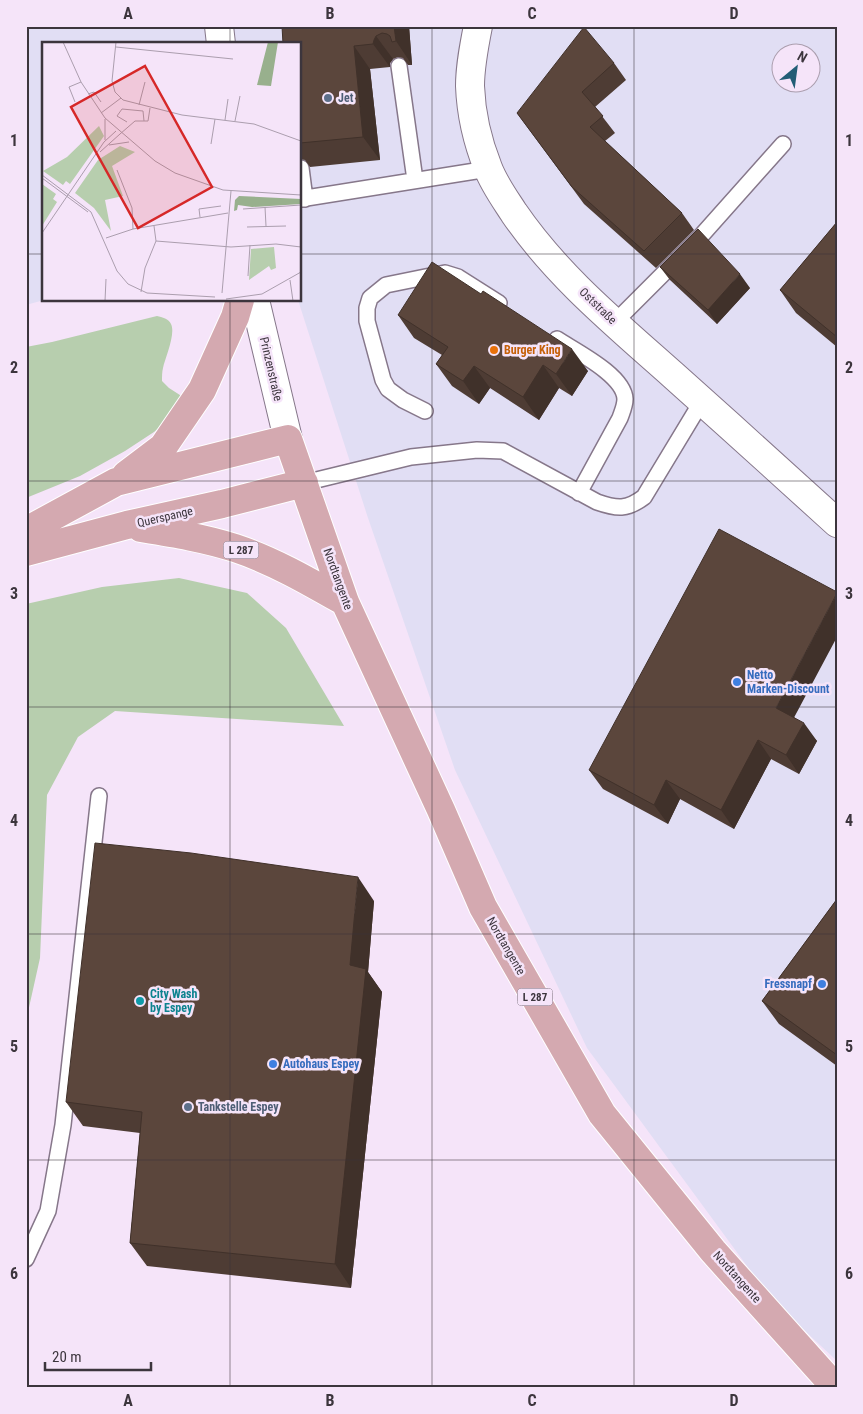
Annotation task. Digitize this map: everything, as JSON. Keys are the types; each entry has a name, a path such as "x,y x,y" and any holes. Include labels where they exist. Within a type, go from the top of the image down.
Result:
{"main road":[{"path":"26,530 116,482 163,447 202,390 235,317 240,301"},
{"path":"116,482 288,439"},
{"name":"Nordtangente","path":"288,439 345,602 441,810 483,907 602,1114 713,1251 836,1388"},
{"name":"Querspange","path":"26,552 127,525 222,504 304,483"},
{"name":"L 287","path":"127,525 204,539 236,548 290,571 345,602"}],"street":[{"path":"220,26 221,42"},
{"name":"Oststraße","path":"478,26 473,51 470,86 474,121 488,169 524,228 552,263 614,323 837,522"},
{"name":"Prinzenstraße","path":"255,301 288,439"}],"lane":[{"path":"399,66 415,180"},
{"path":"614,323 701,236 783,144"},
{"path":"301,168 303,199 488,169"},
{"path":"425,411 388,390 383,380 367,321 367,308 370,298 386,285 445,274 458,277 507,308"},
{"path":"548,334 605,370 616,380 625,398 620,418 579,492"},
{"path":"304,483 411,456 477,450 503,451 597,502 611,507 623,507 635,504 644,497 702,401"},
{"path":"26,1259 48,1211 63,1125 99,796"}],"shaded area":[{"path":"26,26 837,26 837,1361 772,1300 587,1048 455,770 368,518 298,301 301,301 301,42 42,42 42,301 26,305"}],"green space":[{"path":"157,316 169,321 172,328 162,381 183,397 169,419 154,432 125,451 80,476 26,498 26,347"},
{"path":"179,578 247,593 286,628 344,726 115,711 78,737 47,795 40,958 26,1021 26,604 102,587"}],"building":[{"name":"Jet","path":"282,26 394,26 396,41 392,42 390,36 382,33 376,36 373,44 354,46 363,137 301,143 301,42 283,42"},
{"path":"584,27 614,63 582,92 603,116 590,127 682,213 644,251 572,187 517,113"},
{"path":"837,222 837,337 780,290"},
{"path":"698,229 740,274 708,310 660,267"},
{"name":"Burger King","path":"432,262 481,294 483,291 572,349 556,374 543,365 523,397 474,366 463,381 436,364 448,347 398,315"},
{"name":"Netto Marken-Discount","path":"719,529 837,593 776,708 804,723 786,755 758,740 721,810 666,780 654,805 589,770"},
{"name":"Autohaus Espey","path":"95,843 191,853 358,877 350,965 366,969 335,1264 130,1243 142,1112 66,1102"},
{"path":"837,899 837,1055 762,1001"}],"place":[{"name":"Jet","path":"328,98"},
{"name":"Burger King","path":"494,350"},
{"name":"Netto Marken-Discount","path":"737,682"},
{"name":"Fressnapf","path":"822,984"},
{"name":"City Wash by Espey","path":"140,1001"},
{"name":"Autohaus Espey","path":"273,1064"},
{"name":"Tankstelle Espey","path":"188,1107"}]}
